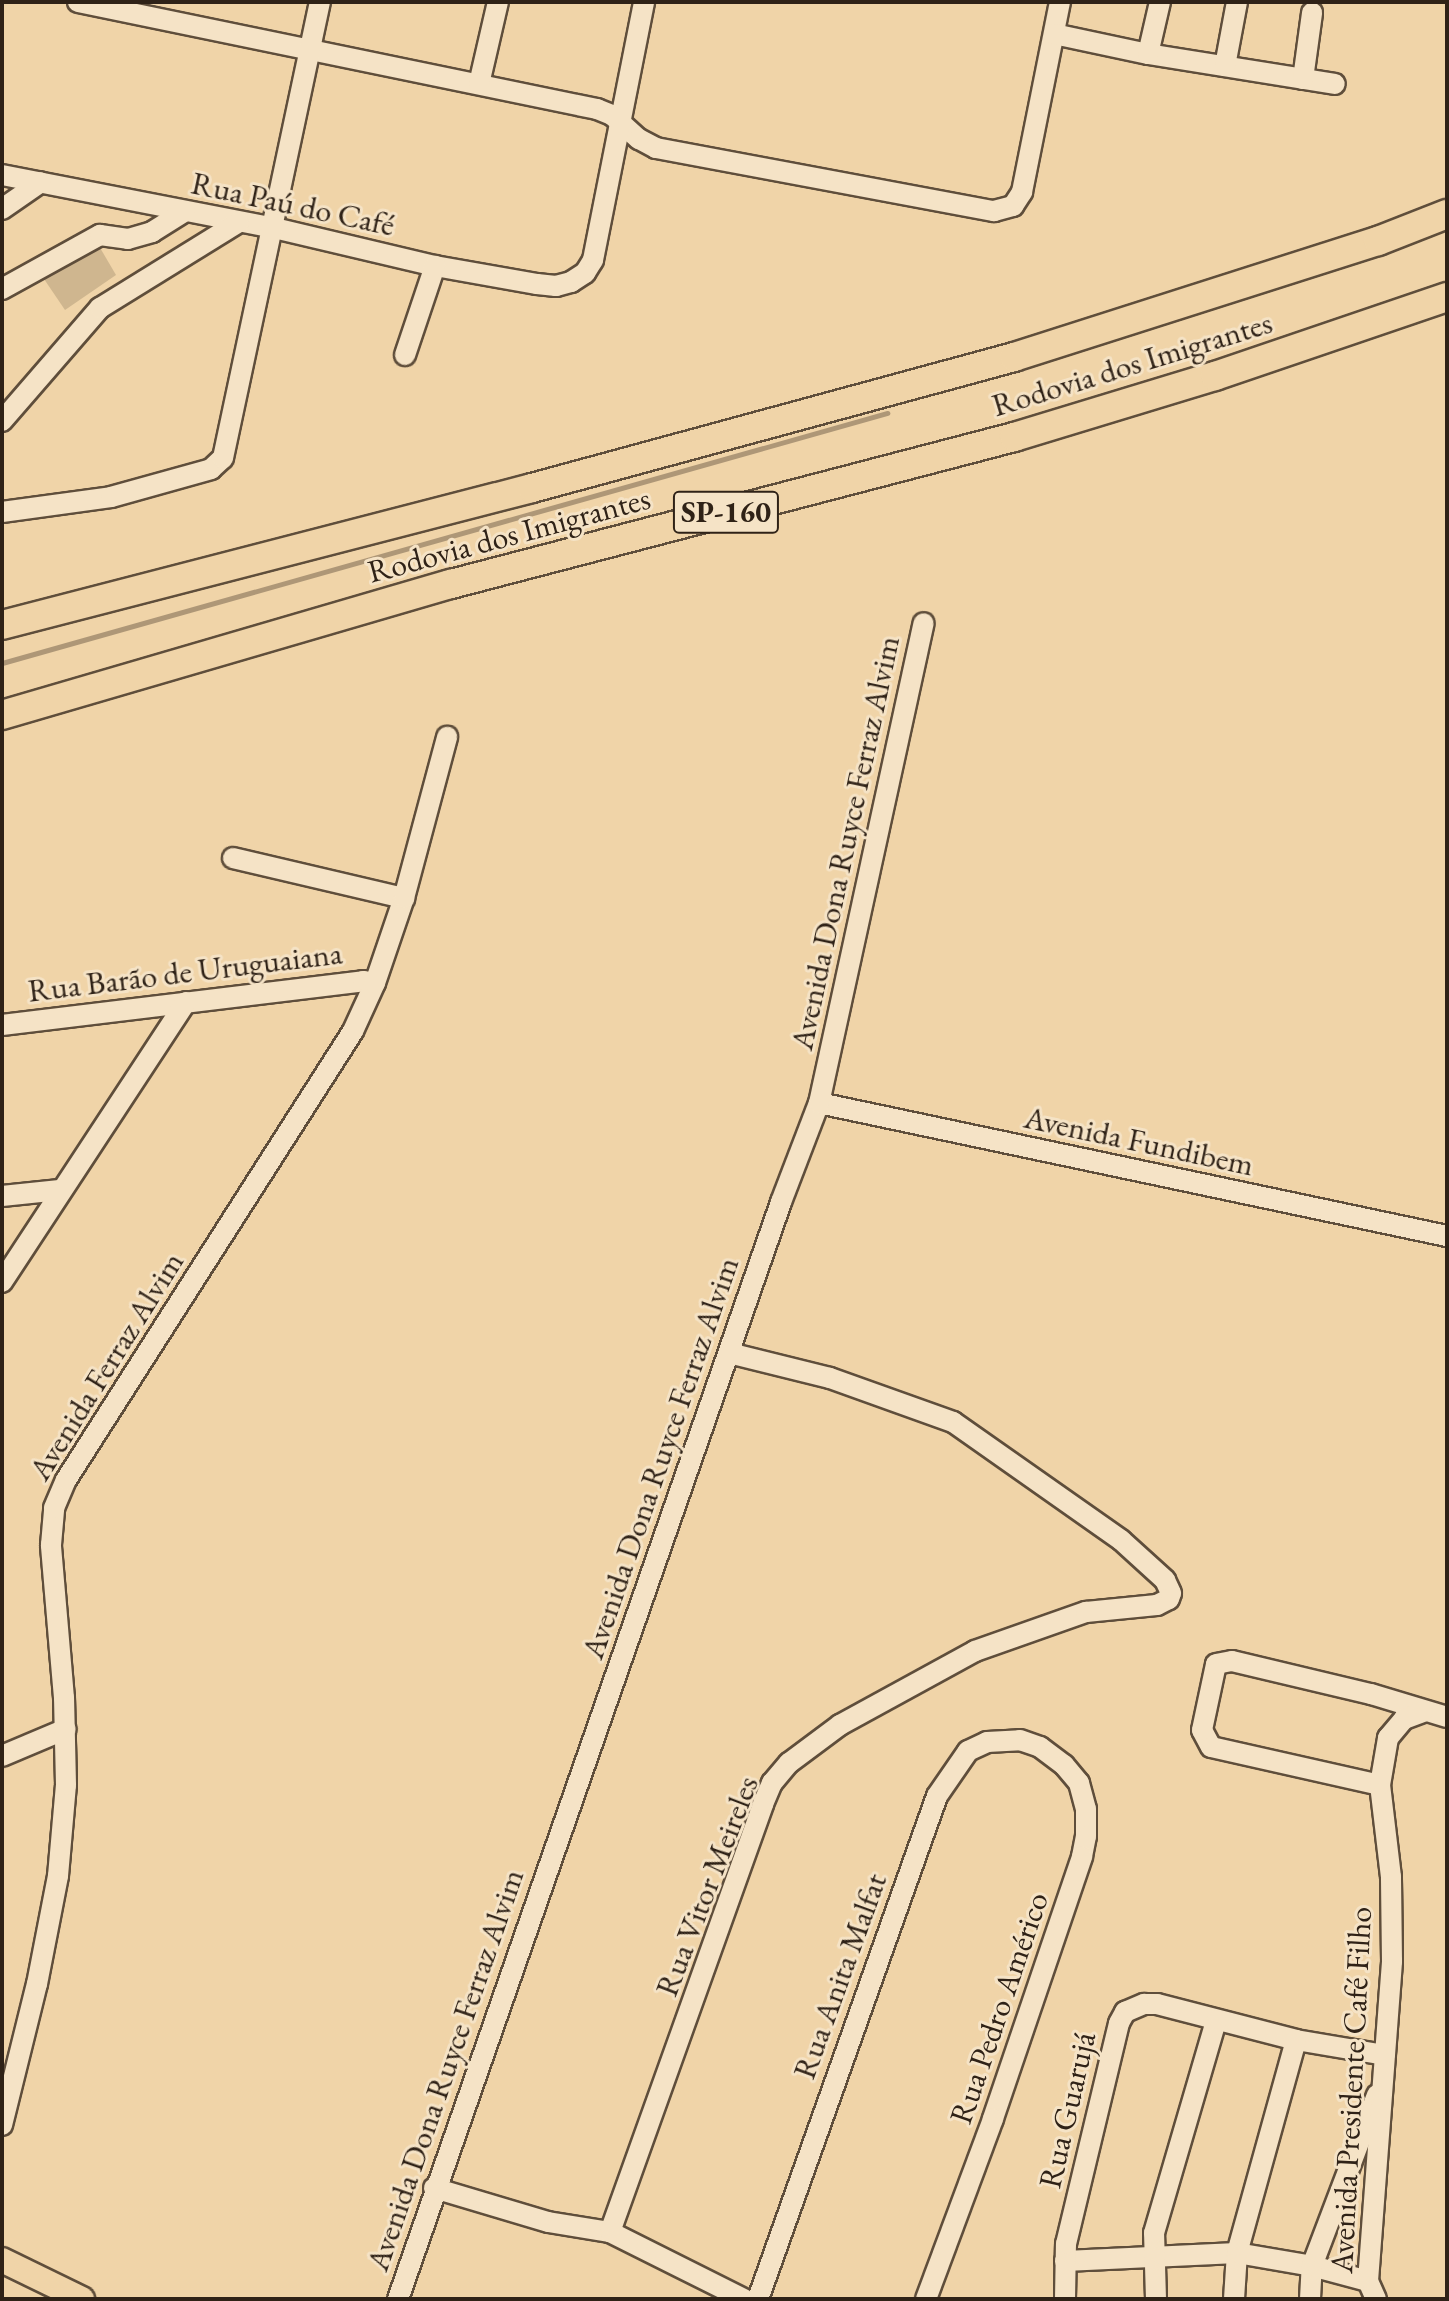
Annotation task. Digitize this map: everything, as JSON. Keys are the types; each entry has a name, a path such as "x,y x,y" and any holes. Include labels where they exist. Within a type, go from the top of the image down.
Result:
{"highway":[{"name":"Rodovia dos Imigrantes","path":"2,625 532,488 1014,357 1378,241 1447,214"},
{"name":"Rodovia dos Imigrantes","path":"2,715 451,584 1014,437 1215,376 1447,297"}],"main road":[{"path":"2,2260 82,2299"}],"street":[{"path":"78,2 597,109 656,148 1005,210 1019,201 1022,192 1060,2"},
{"path":"2,512 111,497 211,469 223,458 320,2"},
{"path":"479,84 498,2"},
{"path":"621,122 644,2"},
{"path":"1148,54 1160,2"},
{"path":"1225,66 1237,2"},
{"path":"1303,79 1312,13"},
{"path":"1054,34 1148,54 1335,84"},
{"name":"Rua Paú do Café","path":"2,175 270,227 435,266 556,286 571,282 585,273 593,260 621,122"},
{"path":"2,209 41,182"},
{"path":"2,289 100,235 128,239 185,211"},
{"path":"2,421 100,308 239,222"},
{"path":"405,355 435,266"},
{"name":"Avenida Dona Ruyce Ferraz Alvim","path":"398,2299 434,2188 819,1103 924,623"},
{"name":"Avenida Ferraz Alvim","path":"2,2125 7,2075 37,1984 58,1876 66,1785 66,1729 51,1529 60,1492 325,1079 375,983 404,898 447,737"},
{"path":"233,858 404,898"},
{"name":"Rua Barão de Uruguaiana","path":"2,1025 363,981 375,983"},
{"path":"2,1282 186,1002"},
{"name":"Avenida Fundibem","path":"819,1103 1447,1236"},
{"path":"2,1196 60,1190"},
{"name":"Rua Vitor Meireles","path":"610,2232 641,2153 763,1804 772,1783 789,1763 840,1725 975,1651 1086,1612 1157,1605 1169,1599 1171,1593 1165,1580 1121,1540 953,1422 926,1409 830,1378 729,1353"},
{"path":"1380,1785 1211,1747 1202,1730 1213,1670 1221,1661 1232,1661 1371,1694 1447,1717"},
{"name":"Avenida Presidente Café Filho","path":"1372,2290 1392,1961 1391,1877 1380,1785 1388,1738 1404,1719 1423,1712"},
{"path":"2,1756 66,1729"},
{"name":"Rua Anita Malfat","path":"758,2299 937,1796 968,1751 987,1742 1020,1740 1040,1747"},
{"name":"Rua Pedro Américo","path":"926,2299 993,2119 1082,1857 1086,1809 1079,1783 1064,1765 1040,1747"},
{"name":"Rua Guarujá","path":"1065,2299 1065,2261 1119,2023 1125,2012 1144,2004 1157,2004 1296,2040 1385,2055"},
{"path":"1156,2299 1152,2255 1158,2214 1216,2021"},
{"path":"1234,2299 1237,2253 1296,2040"},
{"path":"1310,2299 1312,2266 1384,2076"},
{"path":"434,2188 548,2222 610,2232 744,2299"},
{"path":"1065,2261 1237,2253 1312,2266 1372,2290"}],"shaded area":[{"path":"99,246 116,275 65,310 44,279"}],"waterway":[{"path":"2,663 887,413"}]}
